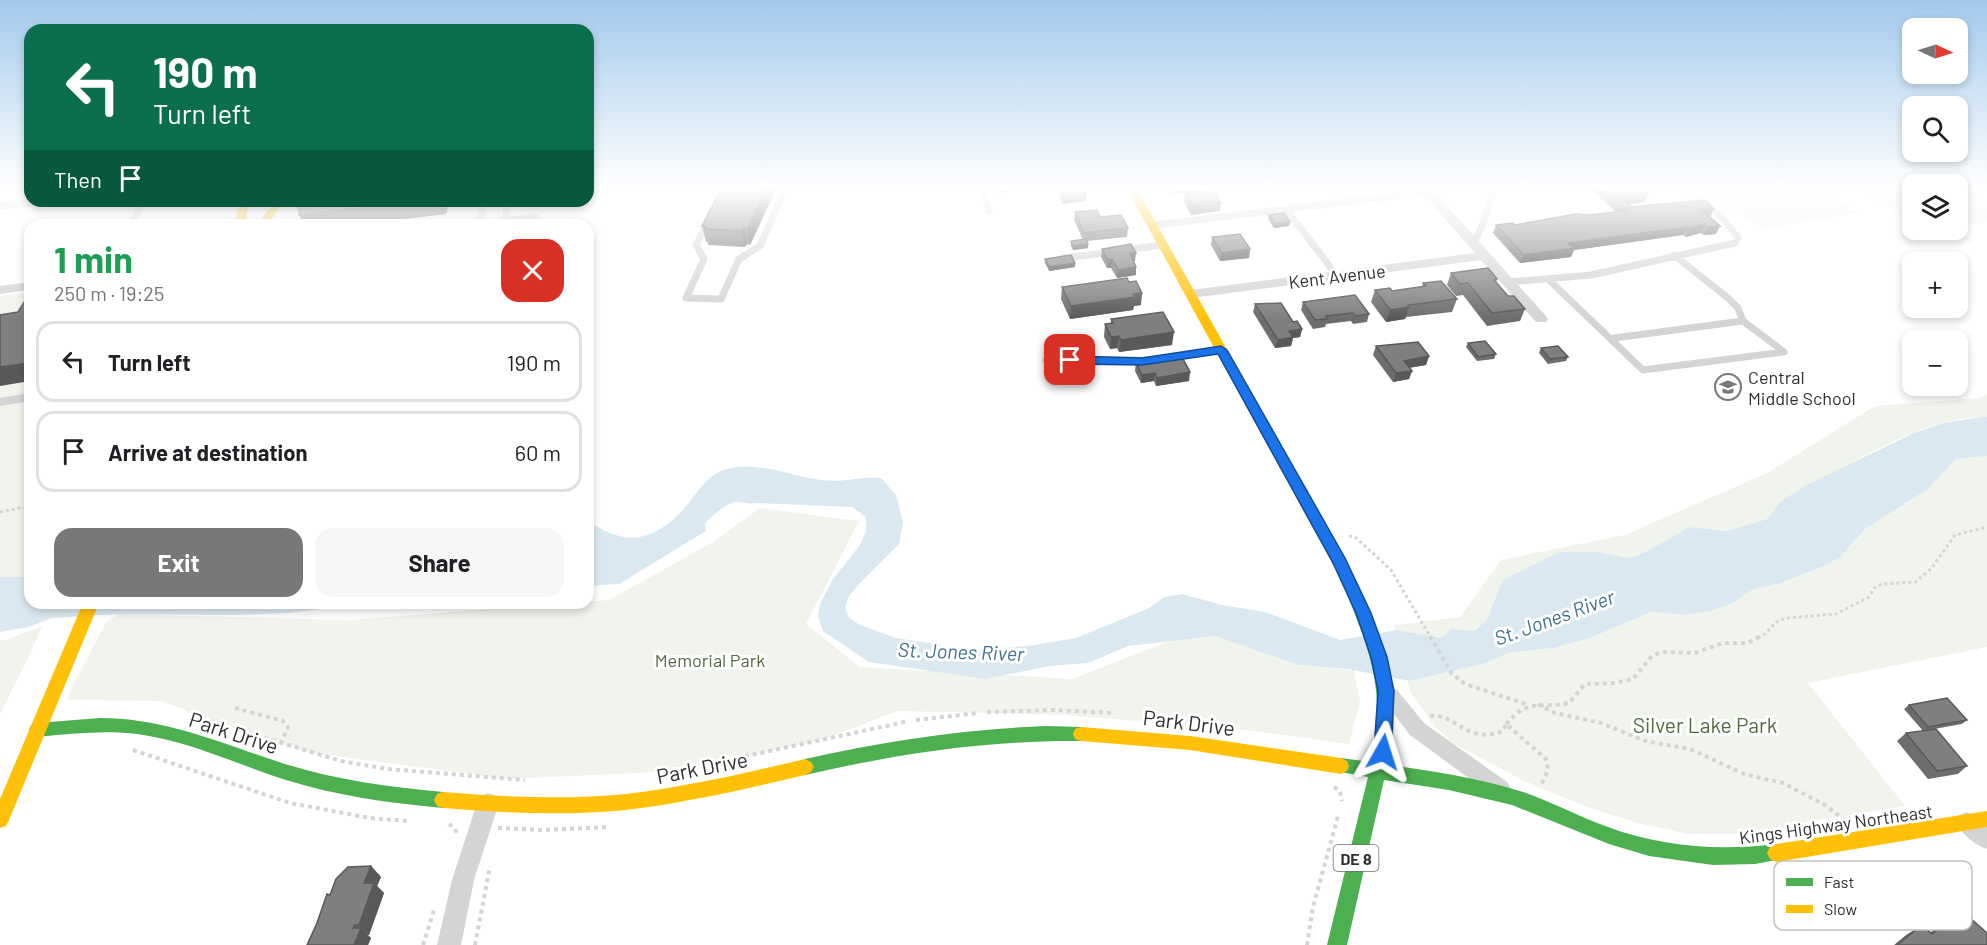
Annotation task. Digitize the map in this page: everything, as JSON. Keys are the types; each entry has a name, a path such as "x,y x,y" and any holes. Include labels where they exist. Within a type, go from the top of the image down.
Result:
{"main road":[{"name":"DE 8","path":"1155,231 1340,562 1364,613 1377,650 1386,691 1386,723 1378,771 1348,888 1337,945"},
{"path":"0,820 88,609"},
{"name":"Park Drive","path":"38,730 108,725 153,729 325,783 407,796 488,803 550,805 652,799 912,744 1028,732 1141,737 1378,771"},
{"name":"Kings Highway Northeast","path":"1378,771 1514,797 1618,840 1696,855 1735,857 1977,821"}],"street":[{"path":"1461,231 1541,319"},
{"name":"Kent Avenue","path":"1191,294 1484,256"},
{"path":"0,290 24,287"},
{"path":"1386,691 1417,729 1471,770 1514,797"},
{"path":"449,945 464,880 488,803"},
{"path":"1977,821 1987,839"}],"lane":[{"path":"703,231 696,244 704,259 686,298 721,299 739,259 760,246 767,231"},
{"path":"1303,231 1337,276"},
{"path":"1473,245 1479,231"},
{"path":"1508,282 1549,280 1591,274 1730,245 1738,238 1734,231"},
{"path":"1055,259 1163,245"},
{"path":"1549,280 1596,326 1614,338 1643,370 1784,352 1743,321 1738,309 1728,298 1674,255"},
{"path":"1614,338 1743,321"},
{"path":"1046,360 1142,362 1221,350"},
{"path":"0,402 24,398"}],"path":[{"path":"0,512 24,507"},
{"path":"1341,533 1354,537 1391,570 1452,674 1465,684 1526,704 1565,704 1569,703 1585,684 1614,683 1633,679 1652,656 1661,652 1695,653 1723,643 1748,643 1765,634 1776,622 1786,618 1836,614 1869,597 1874,588 1882,584 1915,582 1931,569 1955,535 1987,527"},
{"path":"1536,703 1556,713 1601,723 1645,741 1690,749 1744,774 1783,783 1844,818 1860,840"},
{"path":"1423,719 1438,715 1465,731 1486,736 1503,731 1516,711 1526,704"},
{"path":"235,708 283,721 288,727 280,743"},
{"path":"727,761 932,717 1027,710 1123,714"},
{"path":"199,718 340,761 388,769 536,780"},
{"path":"1506,724 1546,759 1548,770 1539,791"},
{"path":"128,749 153,755 290,803 370,818 416,822"},
{"path":"1307,945 1313,907 1342,797 1336,787 1330,785"},
{"path":"440,824 451,825 455,829 457,835 453,846"},
{"path":"497,840 500,828 542,830 616,826"},
{"path":"475,945 491,862"},
{"path":"423,945 437,901"}],"green space":[{"path":"24,293 24,577 0,577 0,296"},
{"name":"Silver Lake Park","path":"1987,394 1987,417 1962,419 1935,425 1908,435 1853,461 1780,502 1767,519 1726,531 1689,527 1644,553 1629,558 1598,552 1502,581 1487,619 1475,632 1451,629 1441,638 1398,630 1410,681 1486,663 1508,653 1553,648 1590,638 1651,612 1684,615 1733,603 1752,590 1781,583 1839,558 1865,529 1928,489 1956,459 1987,456 1987,647 1808,683 1905,806 1734,834 1687,834 1633,822 1584,806 1522,780 1453,743 1434,726 1410,691 1394,625 1460,617 1501,560 1625,535 1767,473 1875,406 1980,398"},
{"name":"Memorial Park","path":"760,508 859,521 806,624 860,667 1072,679 1180,637 1225,635 1299,665 1354,670 1360,702 1349,744 1246,730 1066,715 898,711 824,739 680,771 506,779 307,752 209,720 162,701 67,700 107,621 119,614 348,620 492,609 594,609 594,601 609,600 711,543"},
{"path":"43,626 0,715 0,640"}],"water":[{"name":"St. Jones River","path":"1987,417 1987,456 1956,459 1928,489 1865,529 1839,558 1824,566 1781,583 1752,590 1733,603 1710,611 1684,615 1651,612 1590,638 1553,648 1508,653 1486,663 1410,681 1348,669 1299,665 1215,636 1128,646 1088,663 1050,666 985,679 869,662 823,631 818,617 820,604 833,579 860,545 866,531 866,517 852,507 731,503 705,523 706,531 619,584 594,586 594,524 624,537 647,535 670,522 717,473 736,467 758,467 829,481 881,478 896,495 903,522 899,544 859,584 849,596 845,608 848,616 858,624 896,638 974,650 1028,646 1076,638 1149,608 1164,597 1182,594 1222,605 1265,612 1340,640 1397,630 1441,638 1451,629 1475,631 1487,619 1502,581 1559,552 1598,552 1629,558 1644,553 1689,527 1726,531 1767,519 1780,502 1808,484 1914,433 1944,423"},
{"path":"0,577 24,577 24,609 319,609 235,615 119,614 52,618 29,627 0,632"}],"building":[{"path":"1502,231 1657,231 1568,243 1575,248 1524,255"},
{"path":"1240,234 1250,249 1222,253 1212,237"},
{"path":"1086,239 1088,244 1073,246 1071,241"},
{"path":"1131,244 1136,253 1130,253 1136,267 1118,270 1112,259 1108,260 1102,249"},
{"path":"1071,255 1075,263 1049,267 1045,259"},
{"path":"1488,268 1497,279 1494,280 1508,296 1514,296 1525,309 1492,313 1468,283 1460,284 1451,273"},
{"path":"1127,278 1129,282 1136,281 1142,293 1133,294 1135,297 1071,306 1062,287"},
{"path":"1441,281 1457,299 1408,305 1409,307 1390,310 1375,290 1390,288 1392,291 1426,286 1423,283"},
{"path":"1355,295 1369,314 1326,316 1327,319 1315,320 1303,302"},
{"path":"24,302 24,364 0,367 0,315 18,312"},
{"path":"1281,303 1293,322 1297,321 1302,329 1289,331 1293,337 1278,340 1255,304"},
{"path":"1163,312 1174,332 1121,340 1119,336 1111,337 1105,324 1113,323 1111,319"},
{"path":"1485,341 1496,354 1478,357 1468,343"},
{"path":"1418,342 1429,356 1404,361 1412,371 1396,373 1376,346"},
{"path":"1558,346 1568,357 1550,359 1541,348"},
{"path":"1181,355 1190,372 1157,378 1155,373 1142,375 1136,362"},
{"path":"1947,698 1967,720 1928,727 1909,705"},
{"path":"1936,729 1967,766 1937,771 1906,733"},
{"path":"371,866 364,883 374,883 359,925 353,928 361,928 354,945 307,945 327,894 330,895 336,879 348,867"},
{"path":"1972,920 1987,933 1987,945 1897,945 1916,930 1928,930 1932,934 1937,930 1972,930"}],"traffic: fast":[{"path":"1337,945 1381,758 1387,708 1383,674 1374,641 1346,575"},
{"path":"37,730 112,725 156,730 175,734 325,783 383,794 443,800"},
{"path":"805,767 874,752 942,741 1011,735 1081,734"},
{"path":"1341,766 1427,778 1491,791 1537,806 1609,836 1649,848 1713,856 1776,853"}],"traffic: slow":[{"path":"1155,231 1346,575"},
{"path":"0,820 88,609"},
{"path":"1081,734 1190,743 1341,766"},
{"path":"443,800 546,805 623,802 708,789 805,767"},
{"path":"1776,853 1987,819"}],"place":[{"name":"Central Middle School","path":"1728,387"}],"route":[{"path":"1070,360 1142,362 1221,350 1340,562 1364,613 1379,657 1386,691 1383,752"}]}
